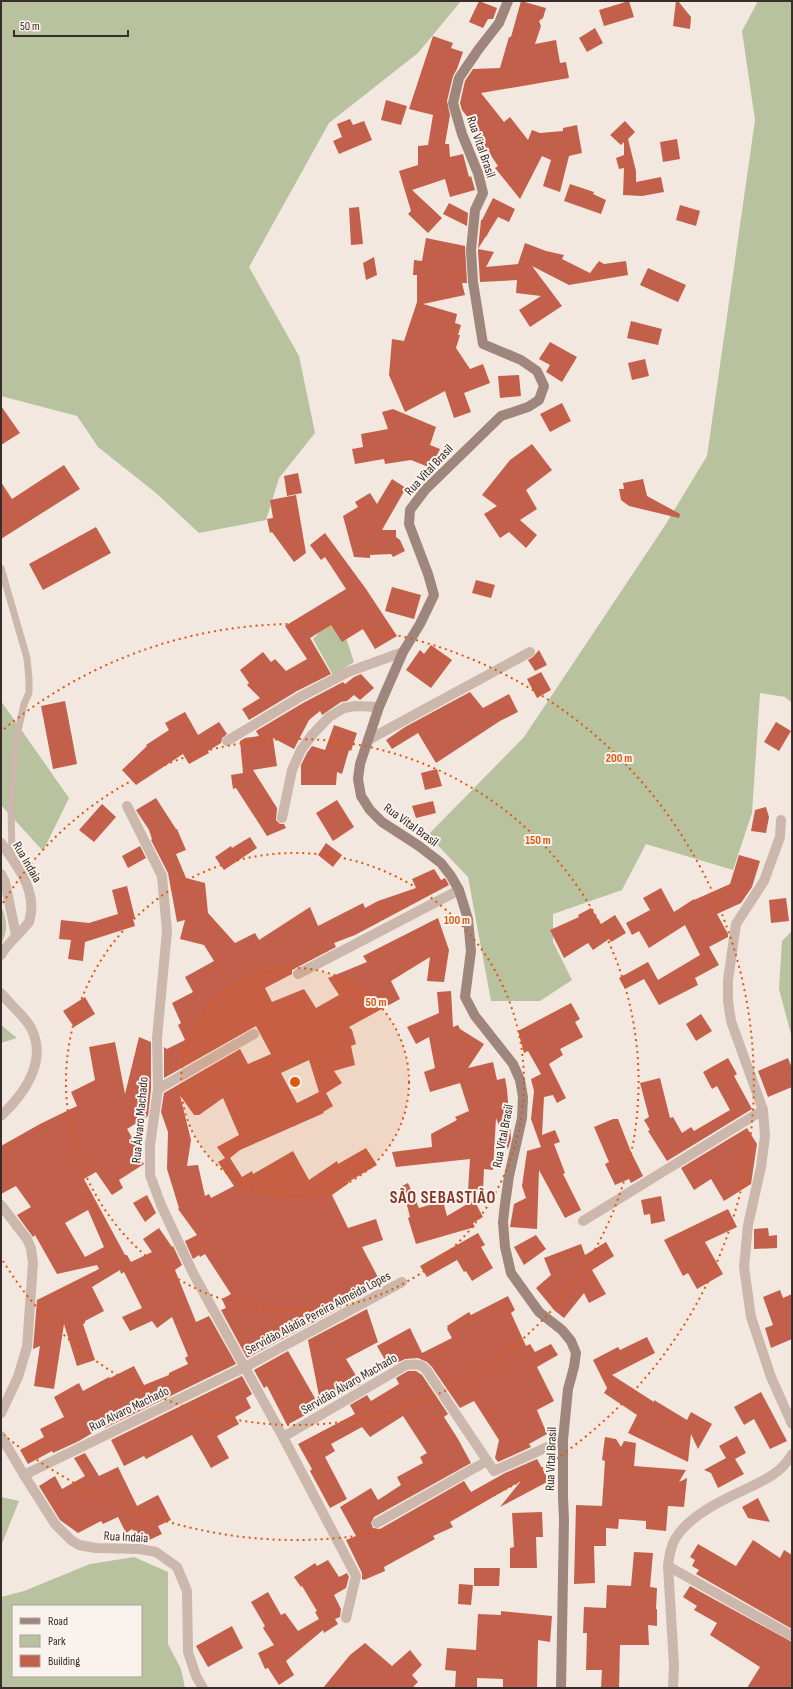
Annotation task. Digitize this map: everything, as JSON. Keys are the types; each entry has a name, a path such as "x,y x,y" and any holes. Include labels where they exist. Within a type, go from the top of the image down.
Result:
{"street":[{"name":"Rua Vital Brasil","path":"508,1 499,23 459,78 453,102 462,134 478,173 483,193 475,210 470,250 473,282 483,344 520,360 537,371 544,386 539,400 528,407 500,416 425,490 410,510 409,524 428,574 434,595 420,624 403,652 379,707 360,764 358,780 361,796 370,810 382,822 419,846 441,863 452,876 459,890 468,919 471,951 465,997 475,1016 513,1064 520,1080 523,1097 522,1118 509,1176 503,1222 505,1247 511,1273 539,1312 562,1330 571,1341 576,1353 568,1389 563,1440 562,1497 564,1520 561,1688"},
{"path":"227,741 300,697 348,672 403,652"},
{"path":"368,740 530,652"},
{"path":"282,818 292,770 300,750 312,735 329,717 344,708 355,706 379,707"},
{"name":"Rua Álvaro Machado","path":"127,806 162,876 164,894 166,930 157,1038 158,1089 150,1145 150,1176 161,1205 194,1273 356,1576 346,1618"},
{"path":"781,820 780,837 764,881 736,924 728,980 728,1001 731,1021 763,1110 765,1136 761,1167 748,1225 744,1267 751,1317 771,1378 792,1424"},
{"name":"Rua Indaia","path":"1,843 30,888 32,903 30,920 4,949 1,955"},
{"path":"1,874 5,882 16,935"},
{"path":"298,974 459,890"},
{"path":"1,993 30,1027 37,1049 36,1063 30,1081 14,1104 1,1116"},
{"path":"158,1089 254,1034"},
{"path":"584,1221 763,1110"},
{"path":"1,1205 27,1239 31,1248 33,1263 28,1347 18,1377 1,1413"},
{"name":"Servidão Aládia Pereira Almeida Lopes","path":"245,1366 402,1282"},
{"name":"Servidão Álvaro Machado","path":"283,1437 406,1365 417,1364 423,1366 427,1371 494,1471 563,1440"},
{"name":"Rua Alvaro Machado","path":"24,1475 245,1366"},
{"name":"Rua Indaia","path":"1,1436 24,1475 59,1528 71,1540 79,1545 96,1548 140,1549 156,1552 177,1567 187,1591 188,1652 196,1676 203,1688"},
{"path":"673,1688 674,1665 668,1566 669,1552 675,1540 688,1524 716,1504 761,1482 778,1471 792,1454"},
{"path":"377,1523 487,1461"},
{"path":"668,1566 792,1636"}],"lane":[{"path":"1,568 27,658 29,678 29,692 24,704 15,744 11,804 12,858"}],"green space":[{"path":"1,1 461,1 418,53 329,123 249,267 299,356 315,433 279,478 266,520 199,533 156,493 98,447 77,416 1,396"},
{"path":"758,1 792,1 792,703 785,697 760,693 752,813 733,870 646,844 622,890 553,914 553,942 572,980 540,1001 491,1001 468,877 428,835 524,737 664,527 707,456 755,120 742,31"},
{"path":"328,623 345,635 354,662 333,675 313,639"},
{"path":"1,701 69,798 43,851 1,805"},
{"path":"3,910 6,927 5,935 1,944 1,912"},
{"path":"792,931 792,1038 779,989 782,941"},
{"path":"1,1025 17,1038 1,1043"},
{"path":"1,1497 19,1501 1,1546"},
{"path":"134,1557 168,1572 168,1644 181,1669 185,1688 1,1688 1,1597 24,1591 90,1564"}],"building":[{"path":"479,1 497,8 493,19 488,19 483,28 469,22"},
{"path":"521,1 546,8 543,18 539,21 541,26 535,44 556,40 560,63 566,62 569,78 481,93 504,122 510,117 528,140 532,130 540,133 563,131 563,128 577,125 582,153 569,156 560,192 543,186 551,160 542,156 520,199 495,168 498,166 480,139 483,137 462,110 460,103 465,81 473,69 500,68 509,37 511,37"},
{"path":"629,1 634,17 604,26 599,10"},
{"path":"676,1 678,1 691,17 690,29 673,26"},
{"path":"595,28 603,43 587,52 579,38"},
{"path":"433,36 453,43 451,48 463,52 453,76 447,101 450,115 445,144 449,144 450,157 463,154 469,177 471,176 475,190 450,197 445,179 412,190 442,218 428,233 408,214 411,211 399,171 418,165 418,146 428,145 433,115 409,109"},
{"path":"386,100 407,106 401,125 381,120"},
{"path":"350,119 353,125 364,121 372,140 339,154 333,141 342,137 337,124"},
{"path":"625,121 635,132 628,139 636,171 636,182 661,177 664,192 642,196 623,195 624,168 619,169 616,158 624,155 624,142 621,145 610,135"},
{"path":"677,139 680,159 663,162 660,142"},
{"path":"570,184 594,192 593,194 606,200 601,214 564,201"},
{"path":"493,198 515,209 509,222 498,217 487,237 486,236 478,249 481,220"},
{"path":"449,203 468,213 467,226 443,214"},
{"path":"680,205 700,211 696,226 676,220"},
{"path":"359,207 363,244 351,245 349,208"},
{"path":"426,238 465,246 467,283 462,283 465,295 423,304 457,314 455,323 461,325 456,348 470,369 483,364 490,383 464,393 471,412 454,418 445,391 405,412 389,375 392,339 404,341 417,302 417,275 413,275 414,260 422,261"},
{"path":"525,243 546,251 564,255 562,259 590,273 599,261 604,264 626,261 628,275 569,285 532,266 562,306 530,327 519,310 541,296 516,293 517,280 480,282 478,249 494,252 486,267 518,264"},
{"path":"374,257 377,275 366,280 363,263"},
{"path":"648,268 686,285 678,302 640,285"},
{"path":"631,321 662,329 658,345 627,338"},
{"path":"550,342 577,357 562,382 546,372 550,365 539,359"},
{"path":"645,359 649,376 632,380 628,363"},
{"path":"519,375 521,396 500,398 498,376"},
{"path":"562,403 571,421 550,432 540,414"},
{"path":"1,406 20,433 1,445"},
{"path":"393,409 436,427 430,445 440,449 431,468 411,460 385,464 384,459 355,464 352,449 363,447 361,434 388,429 382,412"},
{"path":"532,444 552,470 526,490 537,509 520,520 537,535 526,548 509,532 500,538 484,514 497,506 482,495 510,460"},
{"path":"64,465 80,489 1,539 1,482 12,499"},
{"path":"298,473 302,493 287,496 284,476"},
{"path":"392,479 406,488 382,530 396,530 396,537 400,540 405,551 393,557 391,554 370,555 370,558 354,557 343,516 358,507 355,502 370,493 377,504"},
{"path":"643,479 647,496 680,514 679,518 629,506 621,500 619,489 624,489 623,483"},
{"path":"296,495 306,553 294,562 272,532 270,533 267,519 273,518 270,500"},
{"path":"96,527 111,553 43,590 29,564"},
{"path":"325,533 366,589 397,636 375,649 363,629 342,642 331,625 310,638 331,674 297,691 249,720 242,709 260,698 247,685 249,683 240,670 263,652 271,662 275,659 286,671 307,659 285,626 346,589 325,557 321,560 310,545"},
{"path":"476,580 495,585 491,598 472,593"},
{"path":"392,587 421,595 414,619 385,611"},
{"path":"431,645 452,660 431,688 406,670 420,650 424,654"},
{"path":"539,650 547,665 535,671 528,660"},
{"path":"541,672 551,690 537,698 527,679"},
{"path":"361,674 374,688 360,700 354,695 347,701 341,702 322,715 320,711 309,720 294,749 273,738 277,766 253,770 277,808 276,820 280,824 284,824 286,828 267,836 236,788 233,789 231,775 243,773 240,741 245,738 259,736 256,731 303,703 343,682 345,684"},
{"path":"470,692 483,708 509,694 518,712 500,721 436,763 418,733 392,749 386,740 405,727"},
{"path":"65,701 77,764 53,769 41,706"},
{"path":"185,712 198,735 219,722 227,734 222,738 221,743 208,751 209,753 189,764 183,754 136,785 122,770 147,746 146,745 169,730 165,723"},
{"path":"776,722 791,731 779,751 764,742"},
{"path":"334,725 357,733 351,751 349,750 342,774 337,772 336,785 301,785 301,765 307,753 312,746 325,750"},
{"path":"437,769 442,786 425,790 421,773"},
{"path":"156,798 177,829 186,850 176,854 186,878 205,883 208,913 235,943 255,933 259,940 310,907 318,926 363,903 365,908 378,901 416,888 412,879 434,869 441,880 445,878 449,885 355,935 334,943 336,947 292,970 292,974 265,988 272,1002 304,989 316,1008 339,995 328,978 367,962 363,956 438,918 449,950 444,982 427,981 430,957 391,981 400,999 349,1027 352,1030 356,1044 351,1046 355,1065 334,1071 342,1083 326,1093 333,1106 323,1112 324,1113 240,1150 230,1158 242,1177 252,1171 253,1174 293,1151 309,1180 337,1161 338,1164 366,1148 377,1165 348,1182 349,1183 332,1195 348,1228 376,1219 383,1240 362,1247 380,1281 366,1288 368,1293 247,1358 221,1310 226,1308 222,1299 231,1294 205,1254 200,1257 199,1255 193,1259 185,1241 197,1235 178,1209 179,1208 167,1169 168,1132 161,1112 164,1093 240,1049 248,1064 271,1054 256,1026 164,1078 164,1047 167,1049 185,1040 178,1025 181,1023 172,1003 193,992 185,977 214,961 204,945 180,939 185,920 177,922 168,873 151,840 149,830 136,810","holes":["309,1060 319,1092 297,1103 281,1073","180,1095 194,1115 199,1115 223,1098 239,1135 217,1147 225,1158 218,1162 234,1186 211,1198 209,1194 205,1196 198,1165 187,1166 191,1140"]},
{"path":"337,800 354,827 333,841 316,813"},
{"path":"433,801 436,813 416,818 412,806"},
{"path":"102,804 116,817 94,842 79,830"},
{"path":"766,807 769,817 766,833 751,831 755,810"},
{"path":"250,837 257,848 224,870 215,857 231,846 232,848"},
{"path":"326,843 342,855 333,867 318,855"},
{"path":"140,846 146,858 128,868 122,856"},
{"path":"739,855 760,861 752,887 741,903 717,914 728,934 728,937 709,947 719,965 695,978 698,985 659,1005 644,979 625,989 619,978 648,962 658,980 700,955 685,925 649,948 639,931 632,935 626,923 650,910 643,898 661,888 674,912 694,899 730,884"},
{"path":"127,886 135,918 133,919 135,926 85,942 83,961 68,959 71,940 59,939 61,920 89,923 118,914 112,890"},
{"path":"786,898 789,921 771,923 769,900"},
{"path":"591,908 601,924 615,915 626,933 611,942 609,939 593,950 588,943 564,958 550,930 579,917 578,915"},
{"path":"451,991 453,1027 458,1025 460,1029 484,1044 468,1068 493,1062 497,1080 505,1078 507,1089 511,1139 508,1149 496,1118 493,1170 484,1169 483,1190 468,1191 470,1159 396,1167 392,1152 432,1147 431,1134 457,1120 455,1117 469,1111 460,1083 430,1092 424,1072 435,1068 429,1037 416,1044 407,1027 439,1013 437,992"},
{"path":"85,997 95,1014 74,1027 63,1011"},
{"path":"571,1003 580,1019 575,1022 583,1037 560,1049 563,1055 549,1064 566,1098 557,1103 553,1095 544,1097 542,1135 555,1130 560,1142 554,1144 565,1173 563,1174 581,1210 565,1218 539,1170 537,1229 510,1227 514,1204 526,1198 522,1186 527,1151 541,1147 531,1119 534,1091 531,1079 541,1074 528,1051 524,1053 518,1031"},
{"path":"701,1014 712,1031 696,1041 686,1024"},
{"path":"139,1037 151,1042 151,1089 148,1116 127,1129 137,1146 133,1148 144,1164 119,1180 123,1188 112,1195 96,1172 84,1179 125,1255 127,1255 131,1262 152,1252 143,1239 159,1228 172,1247 173,1246 182,1265 175,1270 196,1322 209,1316 236,1364 105,1428 104,1426 79,1441 53,1453 52,1451 28,1464 20,1450 44,1437 40,1429 64,1417 54,1397 79,1383 83,1391 134,1366 144,1385 169,1375 169,1373 188,1364 185,1358 188,1356 172,1317 157,1328 152,1321 130,1331 122,1317 142,1308 124,1272 121,1274 120,1270 92,1287 104,1311 85,1321 83,1324 95,1360 77,1366 64,1324 54,1389 34,1386 40,1346 33,1349 37,1300 99,1269 97,1265 57,1274 35,1235 33,1237 17,1215 31,1207 16,1186 1,1194 1,1146 40,1124 77,1106 71,1092 95,1080 89,1047 115,1042 125,1094","holes":["88,1210 104,1247 85,1257 65,1223"]},
{"path":"728,1058 737,1074 734,1076 752,1109 667,1161 648,1131 650,1130 644,1120 649,1117 640,1083 660,1078 670,1118 673,1117 682,1133 691,1127 694,1131 730,1110 717,1086 712,1089 703,1072"},
{"path":"788,1058 792,1068 792,1087 768,1097 758,1071"},
{"path":"613,1119 618,1119 631,1152 643,1176 631,1183 629,1179 615,1185 605,1164 609,1162 594,1127"},
{"path":"747,1128 757,1144 751,1184 724,1201 711,1179 694,1190 681,1168"},
{"path":"408,1183 419,1208 443,1201 447,1216 474,1200 483,1217 473,1223 475,1227 416,1244 408,1218 410,1217 402,1186"},
{"path":"147,1195 156,1213 145,1222 133,1203"},
{"path":"661,1196 665,1221 651,1224 650,1214 644,1215 641,1200"},
{"path":"728,1209 737,1227 705,1242 723,1274 697,1289 688,1273 683,1276 664,1240"},
{"path":"768,1228 769,1236 777,1235 777,1248 754,1249 754,1229"},
{"path":"478,1233 485,1245 481,1247 493,1268 472,1281 466,1271 464,1272 457,1260 427,1277 420,1266"},
{"path":"536,1235 546,1249 524,1265 514,1247"},
{"path":"606,1242 614,1256 592,1270 606,1294 589,1303 584,1293 564,1318 554,1310 536,1288 551,1275 544,1258 581,1244 585,1255"},
{"path":"780,1290 783,1298 792,1294 792,1339 771,1348 765,1328 773,1325 763,1297"},
{"path":"508,1296 515,1310 511,1313 526,1346 530,1344 535,1352 551,1344 558,1355 537,1367 554,1401 537,1410 547,1434 529,1444 531,1447 498,1462 495,1458 499,1440 474,1401 460,1408 427,1362 418,1358 405,1359 389,1367 377,1346 410,1328 422,1353 452,1338 447,1326 469,1312 471,1315"},
{"path":"367,1309 378,1342 346,1359 361,1384 321,1406 308,1340"},
{"path":"647,1337 655,1353 612,1375 654,1402 654,1400 687,1420 691,1412 712,1424 698,1449 691,1434 688,1462 628,1433 637,1415 604,1393 607,1388 593,1360 618,1347 620,1350"},
{"path":"288,1351 320,1407 287,1425 267,1386 264,1388 254,1370"},
{"path":"408,1371 416,1371 422,1375 448,1414 444,1417 471,1463 374,1517 371,1523 373,1528 380,1529 464,1481 471,1492 505,1473 537,1459 549,1481 500,1507 521,1481 450,1522 453,1527 433,1536 435,1539 384,1567 385,1571 362,1580 362,1573 346,1540 356,1536 340,1507 371,1488 378,1500 401,1485 397,1477 423,1463 420,1457 427,1453 403,1416 370,1437 362,1427 331,1444 335,1451 325,1457 347,1499 330,1508 310,1471 312,1469 298,1444 355,1414 350,1405 367,1395 371,1401 399,1384 396,1378"},
{"path":"242,1376 252,1394 246,1398 251,1408 235,1417 239,1424 217,1436 229,1458 211,1468 192,1435 146,1459 144,1456 124,1466 111,1440"},
{"path":"761,1392 787,1441 770,1449 754,1419 744,1425 734,1407"},
{"path":"737,1436 746,1453 735,1459 744,1474 718,1488 711,1473 704,1470 726,1458 719,1446"},
{"path":"605,1437 616,1439 621,1447 624,1441 636,1443 634,1466 686,1470 679,1482 687,1478 684,1507 668,1506 666,1531 646,1529 646,1521 619,1519 618,1529 606,1528 606,1546 594,1546 595,1583 574,1584 576,1505 602,1506 605,1461 602,1460"},
{"path":"85,1453 99,1476 118,1467 137,1506 158,1495 171,1520 158,1526 162,1534 147,1541 143,1534 136,1537 132,1529 126,1533 118,1517 103,1524 101,1521 78,1533 60,1520 39,1486 55,1476 62,1489 85,1476 74,1458"},
{"path":"758,1498 770,1522 748,1518 742,1507"},
{"path":"542,1512 543,1537 536,1537 537,1568 510,1568 510,1548 514,1547 512,1513"},
{"path":"753,1540 780,1558 784,1550 792,1555 792,1629 696,1574 699,1570 692,1566 695,1560 690,1557 698,1544 736,1566"},
{"path":"634,1552 653,1553 650,1587 657,1588 657,1626 648,1625 649,1645 620,1645 619,1688 601,1688 602,1670 586,1670 587,1633 583,1633 584,1607 606,1608 607,1585 631,1586"},
{"path":"328,1560 339,1577 347,1573 349,1577 346,1588 334,1595 341,1609 340,1617 335,1619 338,1624 324,1633 323,1630 286,1661 294,1675 279,1685 268,1668 265,1669 258,1653 274,1645 263,1628 265,1626 251,1602 268,1592 281,1615 285,1613 298,1631 319,1619 315,1612 317,1611 302,1586 301,1587 294,1577 315,1563 317,1566"},
{"path":"474,1568 500,1568 499,1586 474,1586"},
{"path":"459,1584 473,1585 471,1605 458,1604"},
{"path":"690,1586 792,1642 792,1688 747,1688 760,1667 710,1635 717,1623 694,1610 697,1606 683,1597"},
{"path":"501,1611 552,1616 550,1642 538,1640 537,1688 503,1688 503,1679 477,1678 477,1688 455,1688 456,1671 445,1670 447,1648 476,1650 478,1614 501,1615"},
{"path":"232,1626 243,1648 208,1667 196,1646"},
{"path":"365,1643 392,1666 410,1650 422,1665 412,1675 418,1682 412,1688 323,1688 350,1655"}],"district":[{"name":"SÃO SEBASTIÃO","path":"443,1198"}]}
